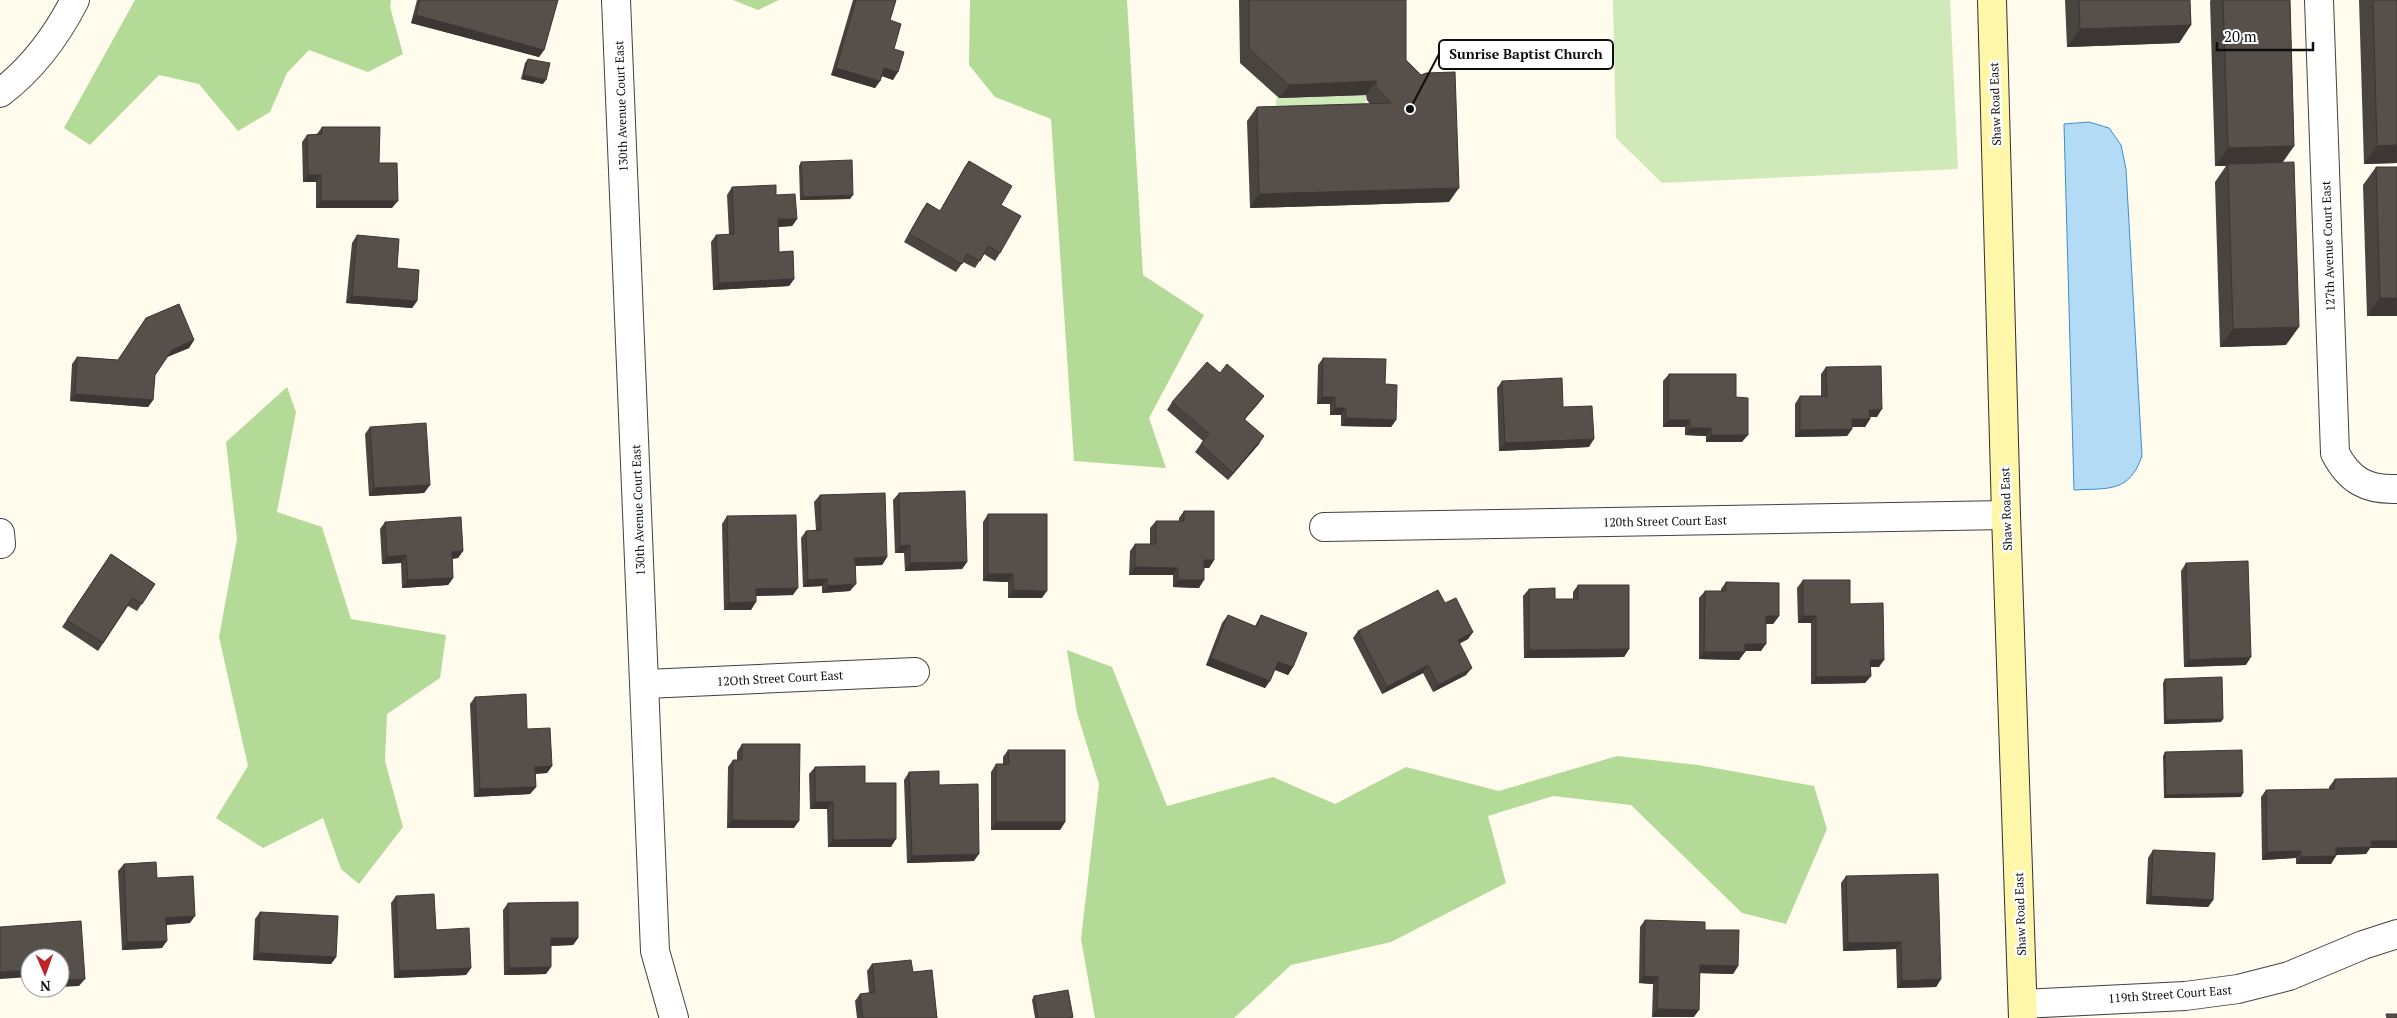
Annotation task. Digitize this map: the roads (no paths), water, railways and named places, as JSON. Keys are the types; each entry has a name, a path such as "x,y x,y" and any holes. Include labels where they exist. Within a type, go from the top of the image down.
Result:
{"main road":[{"name":"Shaw Road East","path":"1992,0 2006,515 2023,1011"}],"street":[{"path":"0,93 12,84 58,32 75,0"},
{"name":"130th Avenue Court East","path":"616,0 646,684 655,951 674,1018"},
{"name":"127th Avenue Court East","path":"2319,0 2335,452 2344,470 2359,482 2383,489 2397,489"},
{"name":"120th Street Court East","path":"1324,527 2006,515"},
{"path":"0,533 1,544"},
{"name":"12Oth Street Court East","path":"646,684 915,672"},
{"name":"119th Street Court East","path":"2023,1011 2185,996 2238,989 2289,976 2362,945 2397,934"}],"water":[{"path":"2089,122 2109,128 2121,145 2126,169 2142,456 2131,477 2116,486 2074,490 2064,124"}],"place":[{"name":"Sunrise Baptist Church","path":"1410,109"}]}
